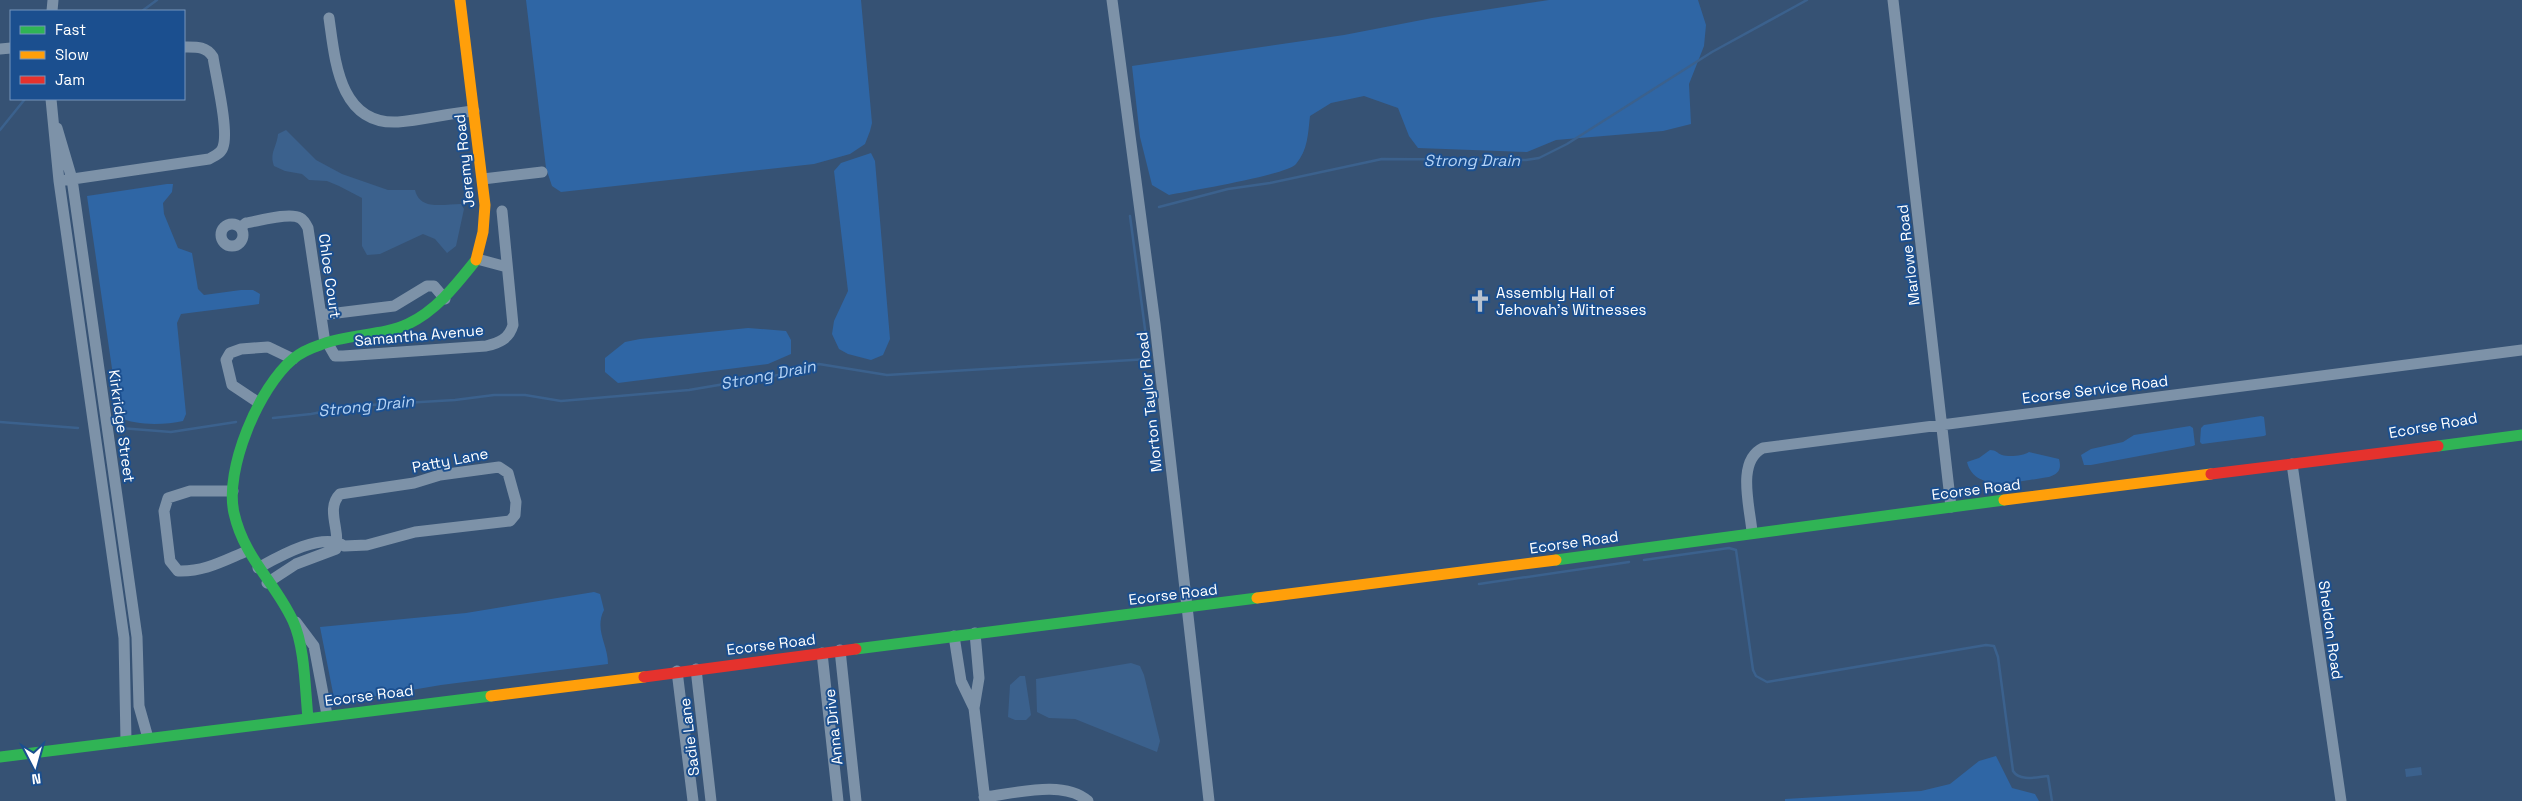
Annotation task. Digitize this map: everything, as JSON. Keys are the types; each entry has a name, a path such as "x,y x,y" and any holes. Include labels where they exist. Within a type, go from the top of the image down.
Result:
{"main road":[{"name":"Jeremy Road","path":"308,718 301,648 292,618 266,583 247,551 234,513 233,491 243,441 259,403 269,386 293,360 304,352 326,343 408,326 445,298 477,259 485,218 483,179 460,0"},
{"name":"Ecorse Road","path":"2349,456 2406,444 2522,426"},
{"name":"Ecorse Road","path":"0,757 1186,608 1752,532 2522,435"}],"street":[{"name":"Morton Taylor Road","path":"1112,0 1154,317 1209,801"},
{"name":"Marlowe Road","path":"1893,0 1952,507"},
{"path":"328,18 341,86 357,106 372,116 383,121 397,122 474,111"},
{"path":"59,181 209,159 218,155 223,147 224,130 213,57 209,51 200,47 185,47"},
{"name":"Kirkridge Street","path":"51,100 59,181 124,638 126,741"},
{"name":"Kirkridge Street","path":"54,120 72,179 137,637 139,706 148,738"},
{"path":"483,179 542,172"},
{"name":"Samantha Avenue","path":"326,343 335,356 343,356 497,343 511,332 513,325 502,211"},
{"name":"Chloe Court","path":"241,227 246,223 291,216 300,217 304,221 308,228 326,343"},
{"path":"477,259 507,267"},
{"path":"321,315 394,306 427,286 434,286 445,298"},
{"path":"259,403 237,390 229,380 226,360 230,353 264,347 273,348 293,360"},
{"name":"Ecorse Service Road","path":"1752,532 1746,471 1749,460 1759,450 1768,447 2522,350"},
{"name":"Sheldon Road","path":"2292,464 2341,801"},
{"name":"Patty Lane","path":"258,568 290,551 331,540 344,546 367,545 416,532 510,521 515,515 516,502 508,472 495,466 440,475 414,483 345,492 336,497 333,506 338,542"},
{"path":"233,491 190,491 168,498 164,511 170,561 178,570 192,571 211,567 247,551"},
{"path":"266,583 296,564 334,552 338,542"},
{"name":"Jeremy Road","path":"292,618 304,630 314,646 327,715"},
{"path":"975,633 980,678 974,708 984,799 1058,789 1076,793 1088,801"},
{"path":"954,636 961,681 974,708"},
{"name":"Anna Drive","path":"840,650 856,801"},
{"name":"Anna Drive","path":"822,653 838,801"},
{"name":"Sadie Lane","path":"696,669 712,801"},
{"name":"Sadie Lane","path":"677,671 693,801"}],"shaded area":[{"path":"526,0 861,0 872,123 865,144 850,154 814,164 561,192 552,186 546,168"},
{"path":"1549,0 1698,0 1706,25 1704,46 1689,84 1691,124 1663,131 1556,140 1527,152 1418,148 1409,136 1398,108 1364,96 1331,103 1310,116 1307,141 1303,153 1296,164 1289,168 1257,178 1169,195 1152,185 1140,137 1132,66 1344,35 1432,18"},
{"path":"286,130 316,160 342,174 388,190 415,190 418,197 427,204 461,204 464,209 456,246 447,253 435,239 423,234 380,254 367,255 362,246 362,198 327,181 309,180 302,174 285,171 274,166 272,157 278,134"},
{"path":"871,153 875,161 890,339 883,355 871,360 848,354 839,349 832,334 834,321 848,291 834,171 841,163"},
{"path":"173,184 172,192 163,203 164,214 178,248 192,253 198,289 204,295 253,290 260,294 259,304 181,314 177,323 186,414 183,421 159,424 142,423 119,417 87,196"},
{"path":"748,328 786,331 791,340 791,354 768,364 618,383 605,372 605,358 625,342"},
{"path":"2264,417 2266,435 2264,436 2202,444 2200,442 2201,428 2204,425"},
{"path":"2190,426 2193,428 2195,445 2193,446 2084,465 2081,455 2091,449 2123,442 2134,435"},
{"path":"1990,450 2005,456 2029,452 2059,459 2060,469 2049,477 2014,482 1990,482 1980,479 1972,472 1967,462 1979,458"},
{"path":"594,592 600,594 604,610 600,624 608,664 441,685 335,703 320,627 466,613"},
{"path":"1131,663 1140,666 1144,675 1160,741 1157,752 1075,719 1049,718 1037,712 1036,679"},
{"path":"1020,676 1025,676 1031,715 1026,720 1015,720 1008,717 1010,685"},
{"path":"1996,756 2012,788 2035,794 2039,801 1785,801 1785,799 1921,791 1950,784 1979,761"},
{"path":"2421,767 2422,775 2406,777 2405,769"}],"waterway":[{"path":"143,10 157,0"},
{"name":"Strong Drain","path":"1159,207 1228,189 1270,183 1382,159 1526,160 1539,158 1567,144 1712,52 1807,0"},
{"path":"0,130 24,100"},
{"name":"Strong Drain","path":"273,418 311,414 353,406 455,400 494,395 525,395 561,401 689,390 790,373 819,364 887,375 1149,359 1130,216"},
{"name":"Strong Drain","path":"0,422 78,428"},
{"name":"Strong Drain","path":"120,428 171,432 236,422"},
{"path":"1644,560 1729,548 1736,550 1753,670 1756,676 1767,682 1986,645 1994,646 1998,657 2013,771 2024,778 2048,776 2052,801"},
{"path":"1479,584 1629,562"}],"traffic: fast":[{"path":"308,718 304,668 297,631 286,607 252,557 234,513 232,495 234,475 247,430 268,389 280,372 293,359 309,349 330,341 388,331 408,324 437,304 476,260"},
{"path":"2438,446 2522,435"},
{"path":"1556,560 2004,500"},
{"path":"856,649 1257,598"},
{"path":"0,757 491,696"}],"traffic: slow":[{"path":"460,0 485,205 483,232 476,260"},
{"path":"2004,500 2211,474"},
{"path":"1257,598 1556,560"},
{"path":"491,696 644,677"}],"traffic: jam":[{"path":"2211,474 2438,446"},
{"path":"644,677 856,649"}],"place":[{"name":"Assembly Hall of Jehovah's Witnesses","path":"1480,301"}]}
